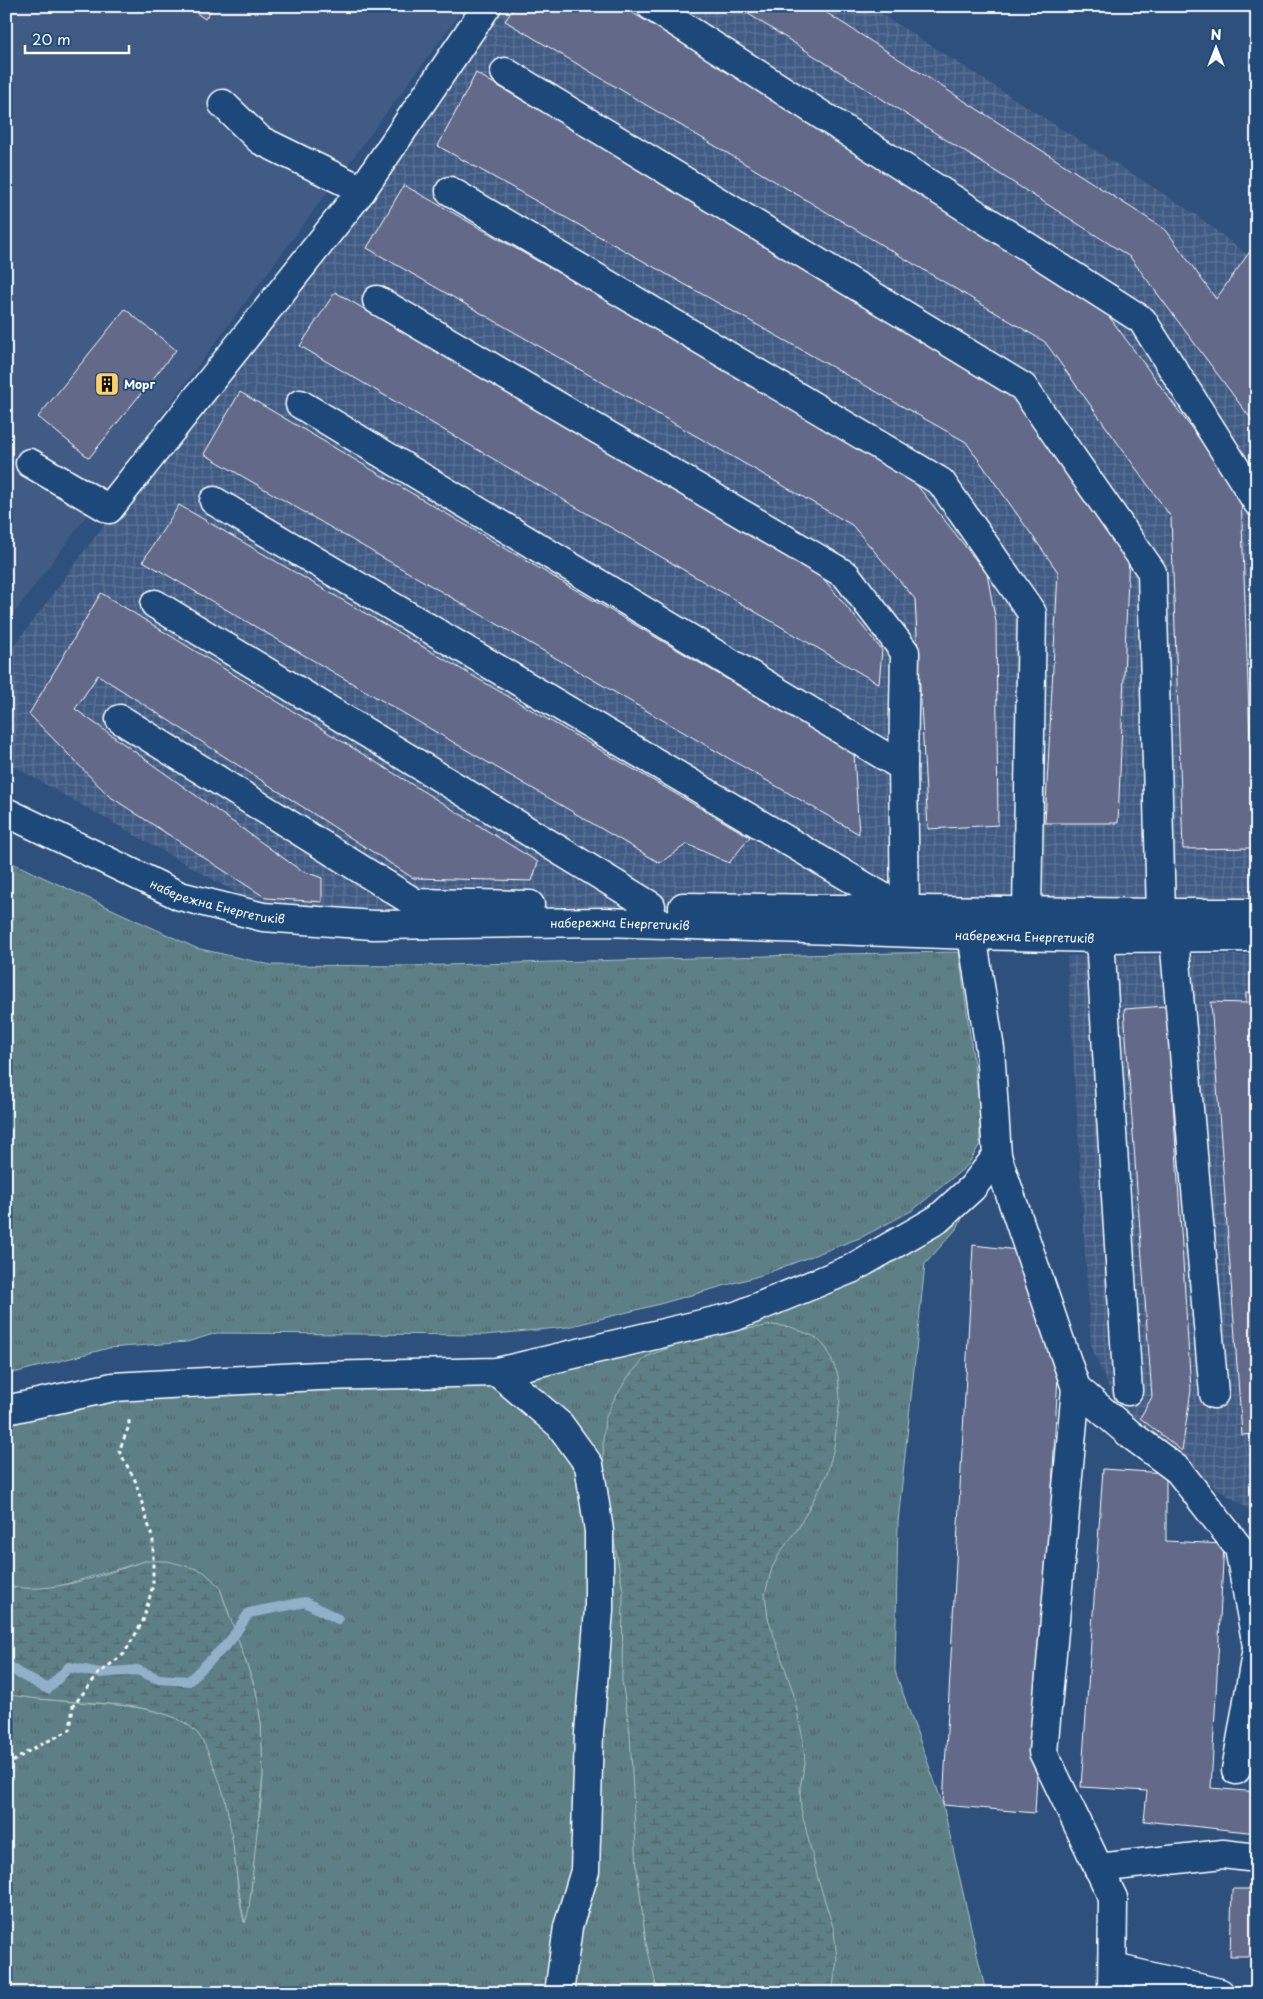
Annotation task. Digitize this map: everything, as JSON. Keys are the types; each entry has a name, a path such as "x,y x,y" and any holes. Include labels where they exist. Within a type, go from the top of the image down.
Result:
{"street":[{"path":"30,462 109,509 362,190 487,6"},
{"path":"651,6 1142,320 1257,502"},
{"path":"505,72 1023,387 1152,572 1161,912"},
{"path":"223,104 260,140 362,190"},
{"path":"450,191 940,482 1032,613 1027,911"},
{"path":"377,300 846,575 905,652 903,767 905,910"},
{"path":"300,404 903,767"},
{"path":"214,501 905,910"},
{"path":"155,604 651,906"},
{"path":"120,719 415,903 1257,913"},
{"name":"набережна Енергетиків","path":"6,812 180,896 263,917 373,925 605,922 1100,938 1257,937"},
{"path":"972,935 990,1049 997,1156 1076,1388 1043,1752 1113,1898 1113,1980 1220,1993"},
{"path":"1100,938 1128,1391"},
{"path":"1174,938 1214,1394"},
{"path":"6,1410 113,1387 318,1376 497,1372 736,1316 851,1269 938,1219 972,1188 997,1156"},
{"path":"497,1372 560,1425 589,1465 599,1531 599,1610 589,1733 585,1870 568,1927 560,1986 562,1993"},
{"path":"1076,1388 1131,1436 1178,1470 1239,1548 1257,1647 1236,1770"},
{"path":"1098,1868 1223,1854 1257,1858"}],"path":[{"path":"6,1766 32,1749 70,1730 73,1706 99,1673 124,1654 143,1621 153,1585 153,1540 135,1480 119,1450 129,1426 132,1386"}],"shaded area":[{"path":"6,6 466,6 6,624"},
{"path":"488,6 869,6 1195,214 1257,262 1257,906 265,909 6,762 6,657"},
{"path":"1257,955 1257,1511 1250,1510 1182,1465 1121,1416 1091,1346 1067,956"}],"green space":[{"path":"6,860 196,948 271,965 409,966 959,952 980,1110 980,1144 968,1165 913,1210 862,1237 762,1275 656,1305 568,1327 485,1335 217,1333 187,1342 109,1348 6,1375"},
{"path":"971,1202 957,1228 925,1264 898,1522 895,1671 943,1805 986,1993 6,1993 6,1694 68,1702 128,1706 167,1715 184,1722 197,1732 217,1773 229,1813 238,1891 244,1922 251,1893 253,1858 263,1774 261,1723 256,1691 219,1586 145,1561 49,1589 22,1589 6,1586 6,1416 58,1405 430,1374 761,1305"},
{"path":"773,1325 791,1327 815,1337 827,1349 838,1375 840,1399 834,1447 827,1474 799,1527 781,1551 772,1568 765,1594 768,1618 793,1692 803,1739 805,1763 800,1787 801,1809 818,1879 834,1930 837,1960 832,1993 658,1993 646,1943 637,1870 630,1733 622,1681 623,1591 614,1540 606,1510 603,1439 605,1419 612,1403 628,1377 646,1357 678,1344 721,1333"},
{"path":"145,1561 168,1561 203,1571 219,1586 256,1691 261,1723 263,1774 249,1909 245,1923 225,1799 209,1755 197,1733 184,1723 168,1715 149,1710 128,1706 6,1694 6,1586 41,1588 59,1586"}],"building":[{"path":"186,6 214,6 205,19"},
{"path":"515,6 621,6 1085,284 1241,495 1254,848 1183,849 1171,517 1045,342 505,21"},
{"path":"736,6 816,6 1166,230 1216,299 1251,250 1257,254 1257,427 1130,257"},
{"path":"476,73 1006,384 1129,552 1118,823 1045,823 1058,572 966,442 438,146"},
{"path":"404,185 905,470 987,574 996,622 998,825 928,829 915,599 852,525 367,248"},
{"path":"335,292 818,572 882,650 879,684 300,346"},
{"name":"Морг","path":"125,309 176,350 89,458 38,417"},
{"path":"240,392 854,754 859,834 204,454"},
{"path":"179,505 750,837 729,863 687,844 660,863 143,561"},
{"path":"101,593 538,862 532,881 413,878 98,675 75,709 300,870 322,878 322,902 266,898 109,796 29,714"},
{"path":"1246,993 1257,993 1257,1434 1242,1435 1211,1002 1246,1003"},
{"path":"1167,1006 1191,1390 1182,1451 1140,1418 1152,1397 1124,1009"},
{"path":"973,1245 1018,1250 1058,1375 1035,1813 943,1805"},
{"path":"1103,1469 1166,1473 1166,1541 1224,1544 1211,1788 1257,1792 1257,1833 1144,1821 1147,1791 1081,1787"},
{"path":"1232,1889 1257,1889 1257,1956 1230,1956"}],"waterway":[{"path":"6,1663 18,1673 48,1689 69,1667 99,1673 137,1670 159,1679 189,1681 230,1641 249,1613 305,1602 338,1619"}],"place":[{"name":"Морг","path":"107,384"}]}
